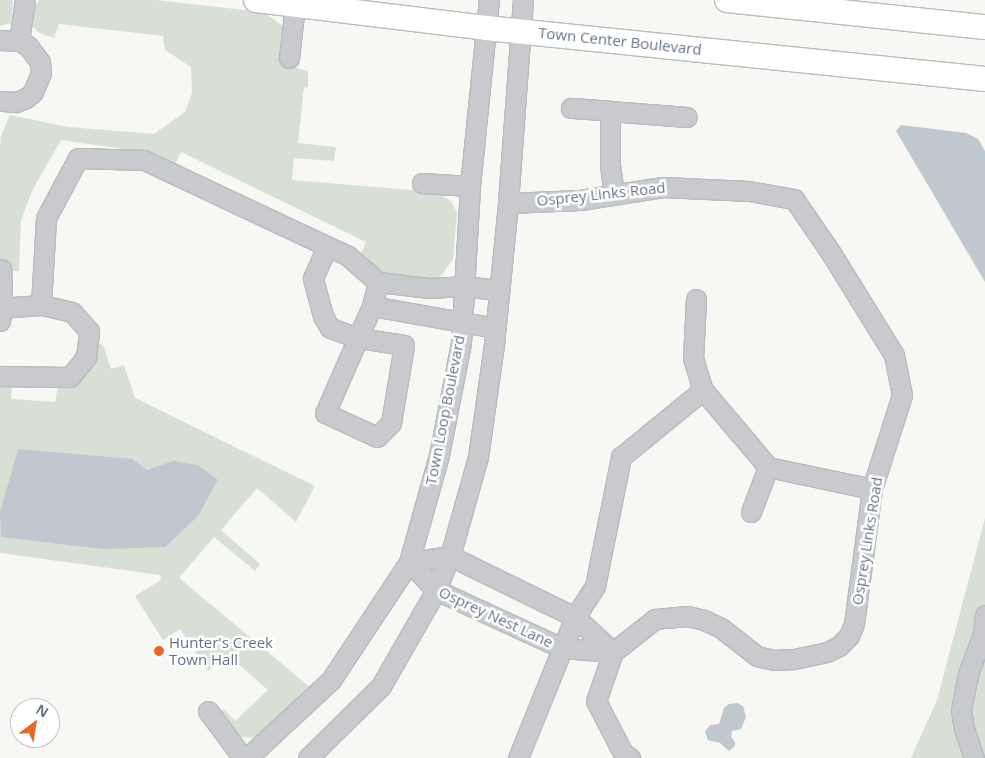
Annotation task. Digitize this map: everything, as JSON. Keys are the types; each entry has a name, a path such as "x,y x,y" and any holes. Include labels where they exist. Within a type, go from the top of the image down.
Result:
{"main road":[{"name":"Town Center Boulevard","path":"256,0 486,28 985,79"},
{"path":"727,0 985,27"}],"street":[{"path":"19,41 25,0"},
{"name":"Town Loop Boulevard","path":"247,758 331,680 409,562 440,455 461,343 470,186 489,0"},
{"path":"308,758 381,686 436,590 450,556 478,456 495,328 508,203 523,0"},
{"path":"289,58 295,5"},
{"path":"0,40 19,41 28,46 40,62 39,83 26,98 16,102 0,101"},
{"path":"571,108 687,117"},
{"path":"610,111 610,164 614,194"},
{"path":"41,306 46,218 78,158 144,160 348,256 378,282 428,288 464,286 499,290"},
{"path":"422,183 470,186"},
{"name":"Osprey Links Road","path":"508,203 580,200 663,187 749,191 794,199 831,253 894,355 902,395 872,489 854,624 849,636 840,646 811,656 774,660 757,656 720,628 704,620 688,616 670,616 654,619 613,652"},
{"path":"327,246 312,278 323,316 330,328 358,338 404,345 392,424 378,437 325,413 358,338 372,306 378,282"},
{"path":"0,376 70,377 86,357 89,331 72,312 41,306 1,314 1,270"},
{"path":"696,299 693,358 703,390 768,467 872,489"},
{"path":"372,306 495,328"},
{"name":"Osprey Nest Lane","path":"518,758 575,617 595,586 621,457 703,390"},
{"path":"750,512 768,467"},
{"path":"409,562 450,556 575,617 613,652 596,701 624,753 630,758"},
{"name":"Osprey Nest Lane","path":"409,562 436,590 562,648 613,652"},
{"path":"974,758 964,729 961,710 968,674 984,634 985,615"},
{"path":"208,711 243,758"}],"shaded area":[{"path":"0,0 12,0 13,2 11,23 0,26"},
{"path":"39,0 155,0 263,12 283,26 281,56 295,68 308,71 308,88 304,87 298,143 336,147 334,161 294,158 292,180 434,192 450,200 457,212 453,259 442,275 425,282 397,279 374,269 360,256 366,242 181,152 175,164 152,153 61,140 33,189 21,220 19,271 0,271 0,149 1,136 10,115 68,127 154,134 185,112 192,93 191,67 165,50 163,36 59,24 54,38 39,33 31,24 34,8"},
{"path":"901,125 966,133 978,139 985,151 985,282 896,131"},
{"path":"101,344 104,347 111,369 124,365 135,398 315,486 296,522 257,488 221,530 260,564 255,571 214,537 179,578 311,688 256,738 240,737 228,726 220,712 224,709 235,721 268,690 228,655 208,671 180,629 163,640 135,596 161,580 160,575 0,553 0,384 12,385 11,399 55,402 58,386 72,386 94,362 98,345"},
{"path":"18,449 132,459 147,470 173,461 198,465 218,480 198,516 165,547 103,549 1,537 0,512"},
{"path":"985,518 985,758 911,758 937,700"},
{"path":"737,703 743,706 746,717 741,729 732,731 731,737 735,742 735,746 729,751 720,743 708,740 705,732 710,725 719,724 724,708 729,704"}],"place":[{"name":"Hunter's Creek Town Hall","path":"159,651"}]}
